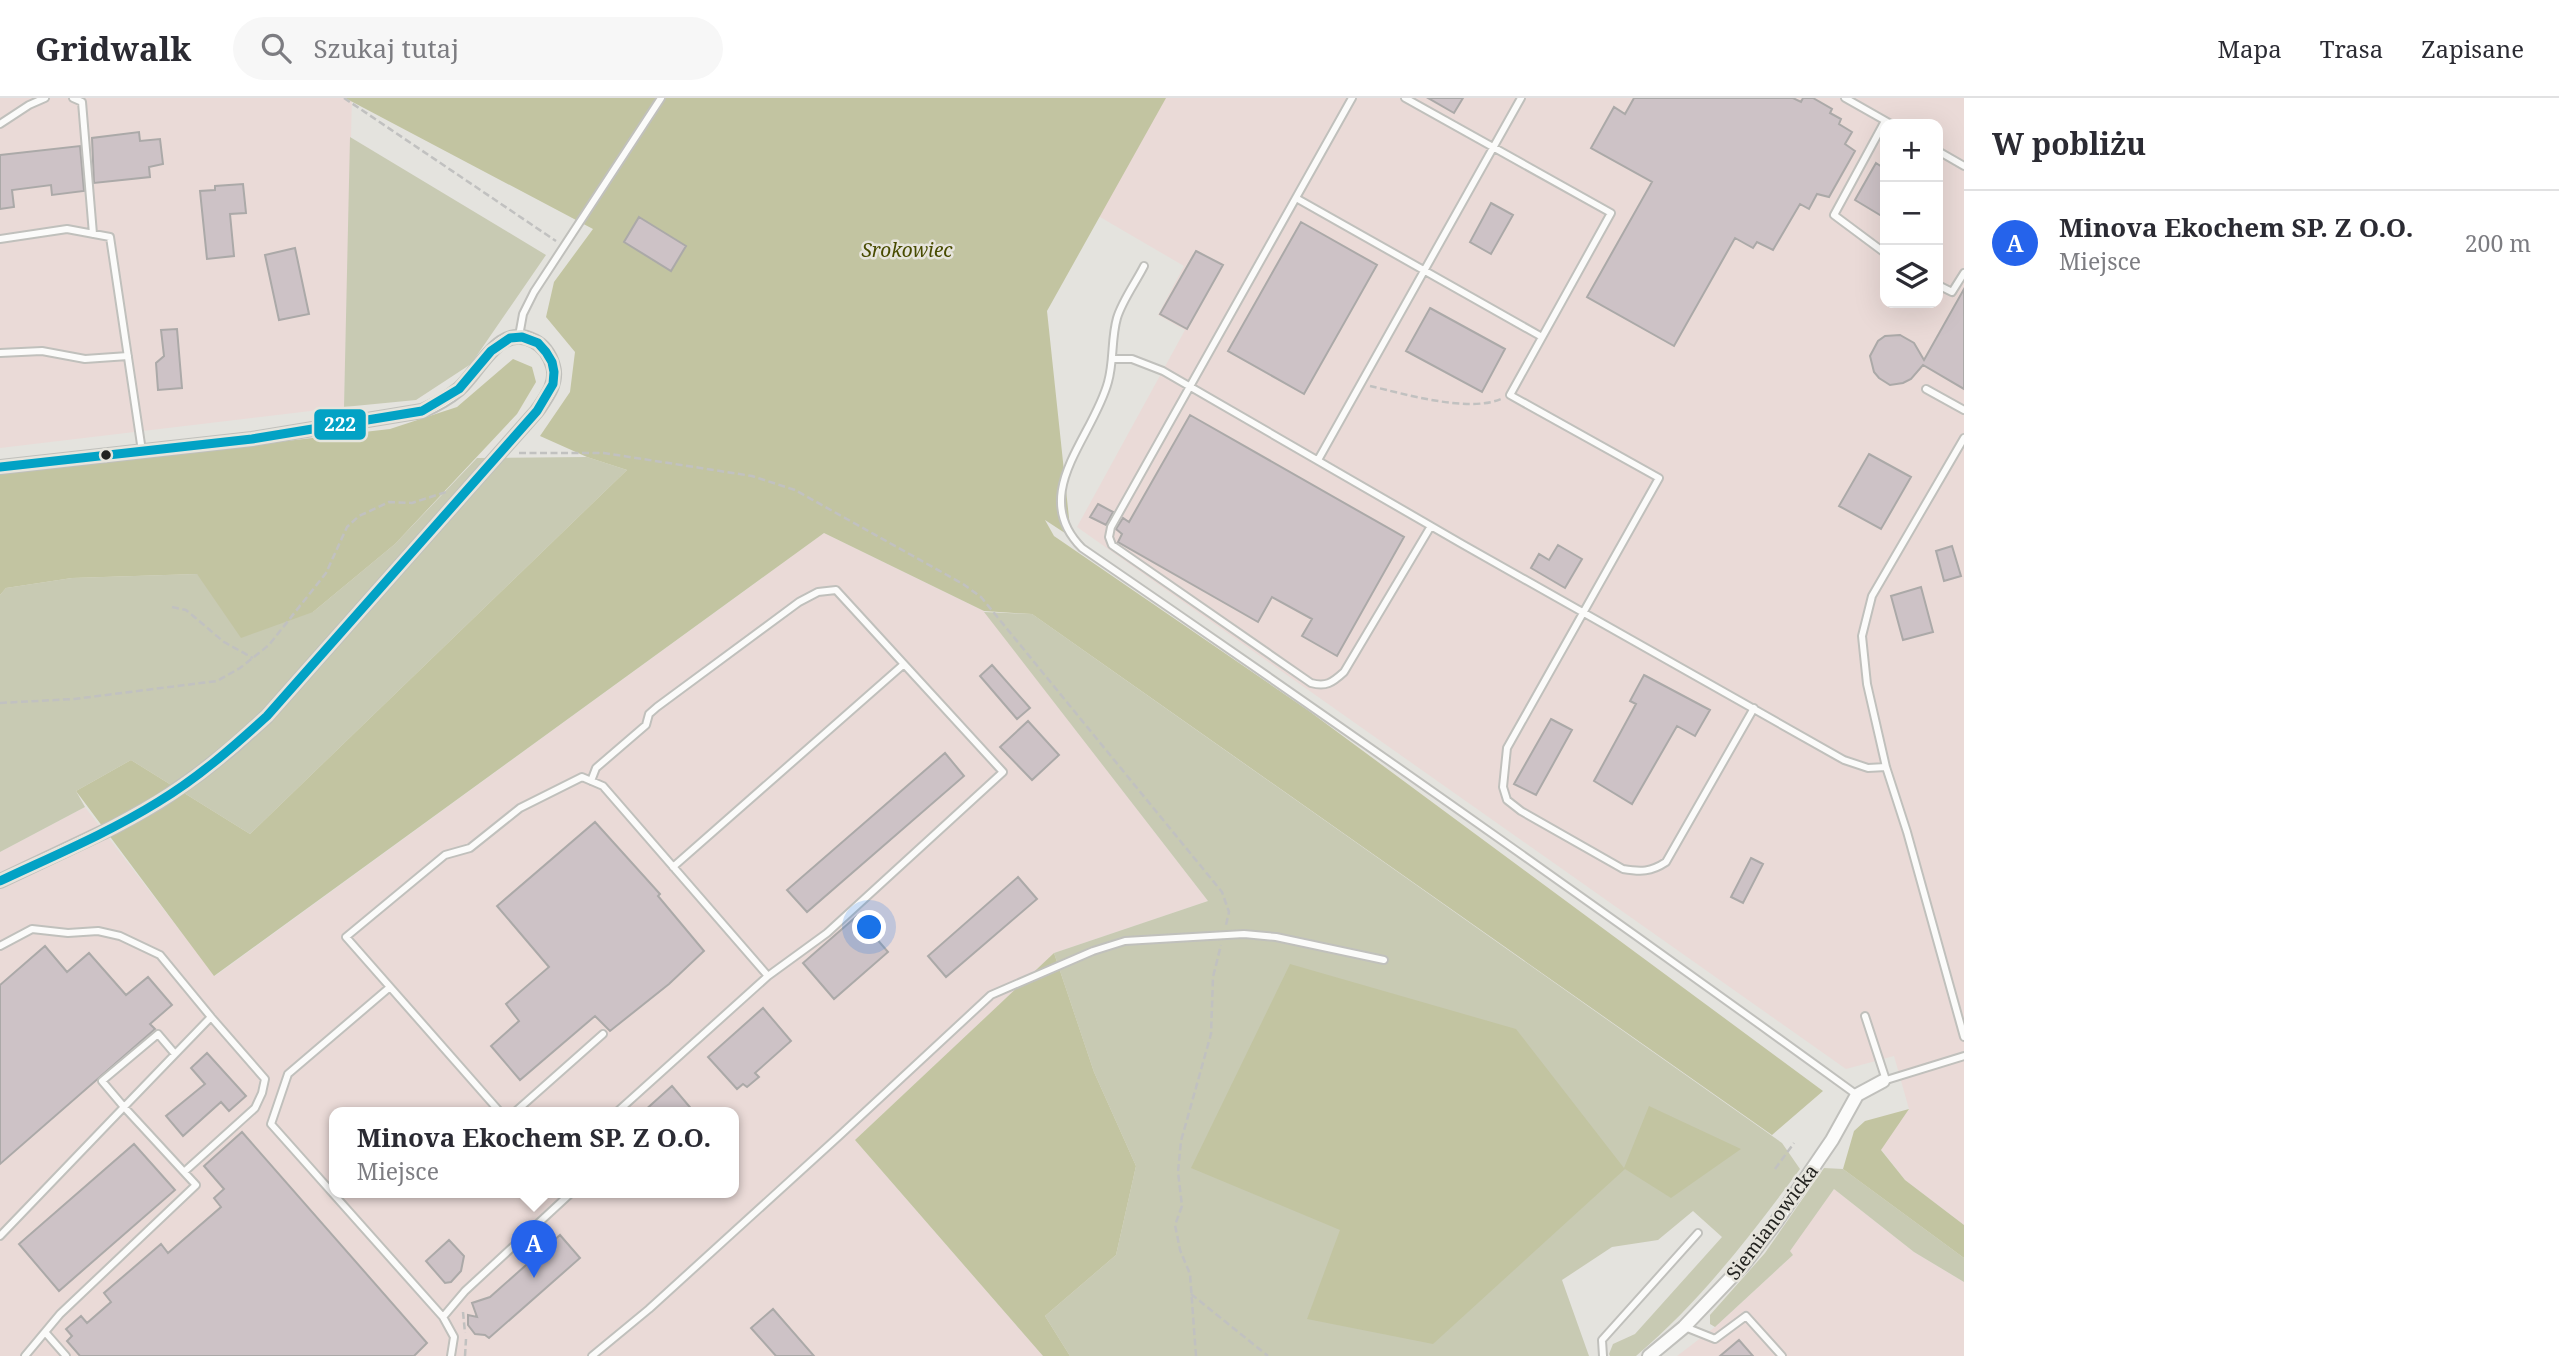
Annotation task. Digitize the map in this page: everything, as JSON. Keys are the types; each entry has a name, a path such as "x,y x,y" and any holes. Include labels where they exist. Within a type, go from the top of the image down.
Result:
{"street":[{"path":"0,467 253,439 422,411 443,402 461,388 495,346 519,336 532,339 543,346 554,368 550,391 537,411 267,716 200,774 159,802 116,826 0,881"},
{"path":"1857,1095 1884,1081"},
{"name":"Siemianowicka","path":"1649,1356 1684,1327 1744,1264 1832,1140 1857,1095"}],"lane":[{"path":"0,124 45,98"},
{"path":"73,98 82,102 93,234"},
{"path":"519,336 528,303 661,98"},
{"path":"1352,98 1111,527 1109,537 1112,545 1311,683 1322,686 1332,683 1344,672 1431,526"},
{"path":"1405,98 1611,213 1510,395 1659,478 1507,748 1503,787 1507,800 1623,869 1642,872 1655,869 1666,862 1754,708"},
{"path":"1318,460 1521,98"},
{"path":"1844,98 1881,119"},
{"path":"1880,137 1835,215 1880,249"},
{"path":"1943,154 1964,166"},
{"path":"1296,198 1542,337"},
{"path":"0,239 67,229 110,237 142,451"},
{"path":"1144,266 1117,316 1109,382 1098,411 1066,468 1063,523 1071,537 1083,548 1594,904 1857,1095"},
{"path":"1943,288 1952,292 1964,273"},
{"path":"0,353 42,351 85,359 128,356"},
{"path":"1112,359 1132,359 1163,370 1431,526 1844,760 1868,768 1886,767"},
{"path":"1926,389 1964,410"},
{"path":"1964,438 1872,596 1862,636 1867,684 1886,767 1907,832 1964,1037"},
{"path":"591,781 596,768 646,725 649,714 657,707 799,602 818,592 836,590 1003,772 827,933 768,976 623,1107"},
{"path":"673,867 904,664"},
{"path":"496,1107 346,937 445,855 470,848 520,808 582,777 603,786 768,976"},
{"path":"0,946 32,929 68,933 98,931 120,936 160,954 265,1079 255,1108 184,1172"},
{"path":"592,1356 679,1282 991,995 1093,951 1125,942 1244,934 1276,937 1384,960"},
{"path":"329,1190 271,1125 288,1074 390,987"},
{"path":"1865,1016 1884,1081 1964,1056"},
{"path":"0,1236 211,1017"},
{"path":"25,1356 60,1314 195,1185 102,1081 158,1034 175,1054"},
{"path":"521,1107 603,1034"},
{"path":"336,1198 443,1317 454,1337 451,1356"},
{"path":"443,1317 566,1198"},
{"path":"1602,1356 1602,1340 1698,1233"},
{"path":"1684,1327 1715,1339 1746,1316 1782,1356"},
{"path":"45,1332 66,1356"}],"path":[{"path":"344,98 565,247"},
{"path":"1360,384 1438,401 1490,404 1510,395"},
{"path":"0,703 74,699 217,681 270,645 326,573 347,527 359,516 388,502 412,503 449,491"},
{"path":"172,607 186,610 224,642 253,658"},
{"path":"1774,1169 1794,1143"},
{"path":"1191,1294 1268,1356"},
{"path":"457,1301 464,1308 465,1356"}],"shaded area":[{"path":"0,98 352,98 344,407 0,448"},
{"path":"1153,98 1964,98 1964,1225 1905,1180 1881,1149 1909,1109 1894,1056 1846,1069 1077,527 1185,330 1158,315 1184,266 1088,210"},
{"path":"824,533 984,611 1208,901 1054,953 855,1140 1043,1356 0,1356 0,852 85,807 215,976"},
{"path":"1834,1189 1914,1252 1964,1282 1964,1356 1677,1356 1715,1327 1793,1255 1789,1251"}],"green space":[{"name":"Srokowiec","path":"345,98 1166,98 1047,311 1071,537 1045,520 1054,536 1309,711 1823,1091 1772,1135 1032,614 984,611 824,533 214,976 76,791 131,760 250,834 627,470 587,457 540,436 570,392 575,352 546,317 554,282 593,229"},
{"path":"350,137 546,255 471,364 416,400 344,407"},
{"path":"513,359 532,367 536,382 517,414 395,544 313,612 241,638 197,574 72,578 6,588 0,595 0,474 390,429 457,407"},
{"path":"587,457 627,470 250,834 131,760 76,791 85,807 0,852 0,595 6,588 72,578 197,574 313,612 395,544 477,458"},
{"path":"984,612 1032,614 1782,1143 1800,1169 1703,1291 1636,1356 1609,1354 1613,1344 1635,1334 1722,1237 1693,1211 1658,1240 1612,1247 1562,1280 1589,1356 1070,1356 1045,1316 1116,1255 1136,1166 1094,1072 1054,953 1208,901"},
{"path":"1054,953 1094,1072 1136,1166 1116,1255 1045,1316 1070,1356 1043,1356 855,1140"},
{"path":"1290,964 1516,1029 1624,1168 1649,1106 1741,1149 1671,1198 1625,1169 1433,1344 1307,1319 1340,1230 1191,1168"},
{"path":"1909,1109 1881,1150 1905,1180 1964,1225 1964,1258 1843,1169 1854,1131 1865,1121"},
{"path":"1824,1168 1843,1169 1964,1258 1964,1282 1914,1252 1834,1189 1790,1251 1793,1255 1715,1327 1710,1324 1710,1315 1765,1253"}],"building":[{"path":"1428,98 1463,98 1454,113"},
{"path":"1634,98 1793,98 1801,102 1803,98 1813,98 1832,109 1830,113 1841,119 1839,124 1852,132 1845,144 1855,151 1829,197 1817,194 1809,209 1800,204 1773,250 1757,242 1753,248 1735,238 1674,346 1587,297 1652,182 1591,148 1614,107 1625,114"},
{"path":"139,132 140,141 160,139 163,164 149,167 150,177 94,183 92,138"},
{"path":"80,146 84,191 52,195 51,185 12,190 14,207 0,209 0,155"},
{"path":"1876,163 1880,166 1880,215 1855,200"},
{"path":"243,184 246,213 230,214 234,256 207,259 200,191 215,190 215,186"},
{"path":"1491,203 1513,215 1491,254 1470,242"},
{"path":"639,217 686,246 671,271 624,242"},
{"path":"1301,222 1377,265 1304,394 1228,351"},
{"path":"295,248 309,314 279,320 265,255"},
{"path":"1196,251 1223,265 1187,329 1160,314"},
{"path":"1964,289 1964,389 1923,365 1911,379 1903,383 1890,385 1879,378 1874,372 1870,356 1878,341 1885,336 1900,335 1914,343 1924,360"},
{"path":"1430,308 1505,349 1482,392 1406,351"},
{"path":"177,329 182,388 158,390 156,363 164,356 161,330"},
{"path":"1190,415 1404,537 1337,656 1302,636 1312,619 1272,597 1258,622 1118,542 1122,534 1116,529 1123,518 1129,522"},
{"path":"1869,454 1911,477 1881,529 1839,506"},
{"path":"1098,504 1113,512 1106,525 1090,517"},
{"path":"1558,545 1582,559 1565,588 1531,568 1539,554 1549,560"},
{"path":"1952,546 1961,576 1944,581 1936,551"},
{"path":"1921,587 1933,632 1903,640 1891,596"},
{"path":"992,665 1030,708 1017,719 980,676"},
{"path":"1644,675 1710,710 1695,736 1677,726 1632,804 1594,781 1636,704 1630,701"},
{"path":"1551,719 1572,730 1536,795 1514,784"},
{"path":"1028,721 1059,755 1032,780 1000,747"},
{"path":"945,753 964,776 807,912 787,890"},
{"path":"595,822 660,894 658,896 704,951 669,984 610,1031 595,1016 520,1080 491,1046 519,1021 506,1004 549,967 497,906"},
{"path":"1751,858 1763,864 1743,903 1731,897"},
{"path":"1018,877 1037,899 946,977 928,956"},
{"path":"857,916 888,952 834,999 803,963"},
{"path":"45,946 67,972 89,953 126,995 148,977 172,1005 150,1024 155,1029 0,1164 0,985"},
{"path":"763,1008 791,1041 755,1073 759,1077 747,1087 743,1084 737,1089 708,1057"},
{"path":"207,1053 246,1096 229,1111 221,1102 183,1136 166,1116 205,1084 191,1068"},
{"path":"672,1086 690,1107 649,1107"},
{"path":"242,1132 427,1343 414,1356 80,1356 67,1341 72,1336 66,1329 81,1316 87,1323 111,1302 104,1293 161,1244 168,1253 221,1207 214,1198 224,1189 204,1166"},
{"path":"134,1144 175,1190 59,1291 19,1244"},
{"path":"560,1235 580,1258 489,1338 475,1334 468,1325 468,1315 477,1317 472,1303 490,1297"},
{"path":"449,1240 464,1256 461,1271 451,1282 445,1283 426,1261"},
{"path":"773,1309 814,1356 776,1356 751,1328"},
{"path":"1739,1340 1753,1356 1720,1356"}],"transit line":[{"name":"222","path":"0,467 252,439 422,411 459,389 491,351 510,338 522,337 538,343 552,362 554,372 553,384 537,411 267,716 228,751 173,793 100,834 0,881"}],"place":[{"name":"Minova Ekochem SP. Z O.O.","path":"534,1278"}]}
